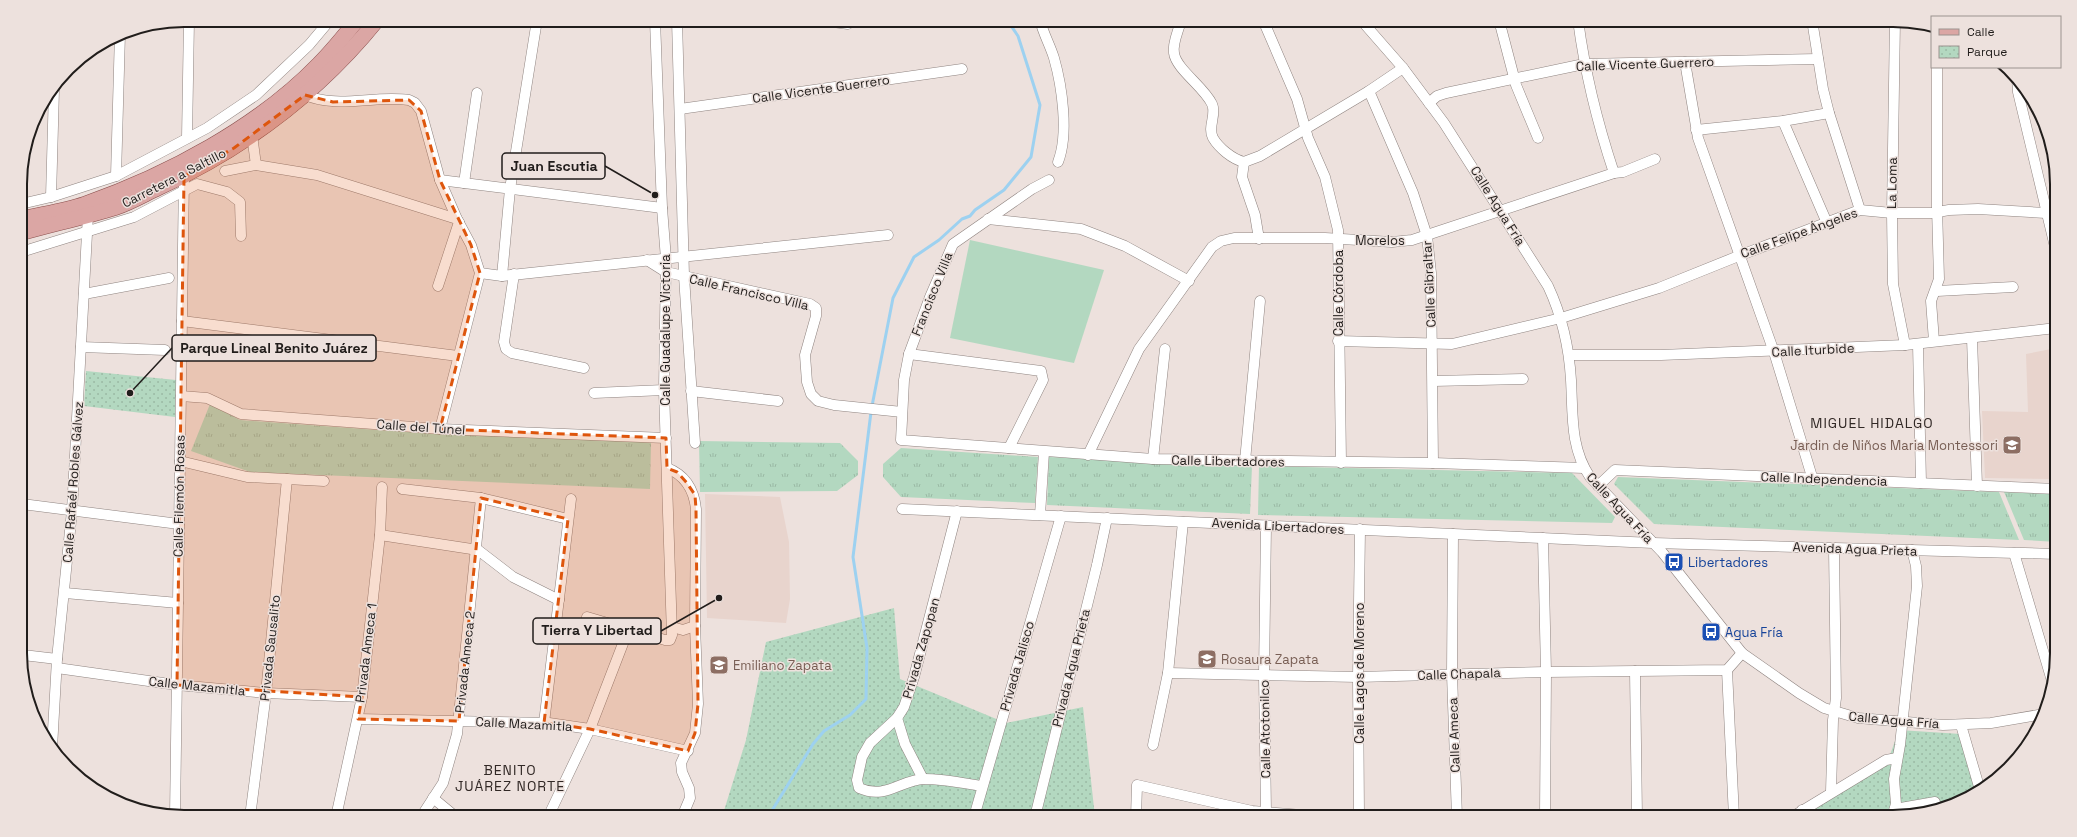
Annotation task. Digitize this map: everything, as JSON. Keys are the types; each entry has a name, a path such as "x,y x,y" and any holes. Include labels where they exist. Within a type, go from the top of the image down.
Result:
{"main road":[{"name":"Carretera a Saltillo","path":"27,218 84,204 159,175 188,160 230,134 294,86 319,64 351,27"},
{"name":"Carretera a Saltillo","path":"27,231 118,206 184,176 234,148 305,95 330,72 370,27"}],"street":[{"path":"187,138 189,27"},
{"path":"27,203 51,198 116,176 207,128 256,95 309,45 324,27"},
{"path":"502,276 510,189 536,27"},
{"name":"Calle Guadalupe Victoria","path":"629,628 670,640 672,627 664,390 666,258 662,208 655,27"},
{"name":"Calle Guadalupe Victoria","path":"677,27 683,257 695,443"},
{"path":"1043,27 1054,59 1062,103 1062,147 1058,162"},
{"path":"1179,27 1174,46 1175,56 1187,75 1201,87 1212,105 1211,131 1213,138 1228,154 1244,162 1260,156 1306,129 1369,91 1403,68"},
{"name":"Calle Córdoba","path":"1266,27 1297,99 1308,138 1330,190 1338,230 1338,342 1341,463"},
{"name":"Calle Agua Fría","path":"1367,27 1403,68 1444,123 1548,286 1561,318 1569,355 1575,437 1579,456 1584,468 1598,486 1653,543 1742,653 1799,693 1834,712 1858,718 1961,725 2037,715"},
{"path":"1501,27 1514,78 1538,138"},
{"path":"1579,27 1584,64 1600,131 1614,173"},
{"path":"1813,27 1829,113 1860,210"},
{"name":"La Loma","path":"1895,27 1892,213 1894,291 1905,345"},
{"path":"116,176 120,41"},
{"name":"Calle Vicente Guerrero","path":"1429,102 1437,96 1446,93 1584,64 1818,59"},
{"path":"1685,62 1696,130 1774,352 1813,480"},
{"path":"1934,341 1931,301 1937,290 1939,280 1937,68"},
{"name":"Calle Vicente Guerrero","path":"680,109 962,69"},
{"path":"2018,88 2050,228"},
{"name":"Calle Gibraltar","path":"1369,91 1413,193 1427,236 1431,273 1433,463"},
{"path":"464,183 477,93"},
{"path":"305,95 318,101 333,102 404,99 412,101 421,111 440,180 458,221 471,245 480,273 440,429"},
{"path":"51,198 54,96"},
{"path":"1696,130 1783,121 1829,113"},
{"path":"1783,121 1827,223"},
{"path":"252,135 256,165"},
{"name":"Morelos","path":"1088,455 1139,348 1198,269 1212,247 1220,241 1234,238 1338,239 1392,242 1427,236 1614,173 1623,172 1654,159"},
{"path":"1244,162 1242,177 1255,215 1259,239"},
{"path":"225,171 256,165 317,175 458,221"},
{"name":"Calle Filemón Rosas","path":"175,810 184,176"},
{"path":"440,180 662,208"},
{"name":"Francisco Villa","path":"902,412 904,380 909,354 930,297 953,244 1032,189 1049,180"},
{"name":"Carretera a Saltillo","path":"27,250 134,216 184,192 196,184 227,192 240,202 241,236"},
{"name":"Calle Felipe Ángeles","path":"1338,342 1432,345 1468,341 1561,318 1659,288 1860,210 1892,213 1978,209 2046,213"},
{"name":"Calle Rafaél Robles Gálvez","path":"53,739 57,664 72,511 88,215"},
{"path":"988,219 1081,229 1124,246 1189,281"},
{"path":"438,286 458,221"},
{"path":"480,273 502,276 888,235"},
{"name":"Calle Francisco Villa","path":"647,260 666,272 810,304 816,308 816,316 805,355 807,382 811,394 818,401 834,405 884,408 902,412"},
{"path":"514,274 504,342 506,349 512,353 584,368"},
{"path":"84,294 169,278"},
{"path":"1937,290 2013,287"},
{"path":"1245,461 1260,301"},
{"path":"182,321 458,356"},
{"name":"Calle Iturbide","path":"1569,355 1661,355 1774,352 1905,345 2050,329"},
{"path":"1972,338 1977,486"},
{"path":"1918,344 1921,483"},
{"path":"81,347 165,350"},
{"path":"1153,459 1165,349"},
{"path":"909,354 1038,370 1042,373 1043,380 1009,448"},
{"path":"1433,381 1523,379"},
{"path":"594,393 664,390"},
{"path":"691,391 778,401"},
{"name":"Calle del Túnel","path":"181,396 207,398 241,414 440,429 666,438"},
{"name":"Calle Libertadores","path":"902,412 901,440 1044,452 1153,459 1341,463 1433,463 1584,468"},
{"path":"1040,512 1044,452"},
{"path":"180,461 247,477 324,481"},
{"path":"667,468 677,472 687,483 695,495 696,509 695,626 698,704 695,733 688,752 681,763 682,772 689,788 690,798 685,810"},
{"name":"Calle Independencia","path":"1598,486 1615,470 1813,480 2050,489"},
{"name":"Privada Sausalito","path":"251,810 266,693 287,479"},
{"name":"Privada Ameca 1","path":"338,810 362,697 380,535 382,487"},
{"path":"402,489 481,498 568,519"},
{"name":"Privada Ameca 2","path":"425,810 443,783 457,734 478,550 481,498"},
{"path":"544,723 571,499"},
{"path":"27,505 179,524"},
{"name":"Avenida Libertadores","path":"902,509 1040,512 1061,516 1653,543"},
{"name":"Privada Zapopan","path":"957,511 914,677 904,707 897,718 870,743 862,757 857,780 859,788 870,792 889,790 922,779 982,786"},
{"name":"Privada Jalisco","path":"976,810 1061,516"},
{"name":"Privada Agua Prieta","path":"1037,810 1097,565 1107,518"},
{"path":"1153,746 1168,673 1183,522"},
{"name":"Calle Atotonilco","path":"1266,525 1264,675 1266,810"},
{"name":"Calle Lagos de Moreno","path":"1359,810 1358,677 1360,530"},
{"name":"Calle Ameca","path":"1453,534 1452,674 1457,810"},
{"path":"380,535 478,550 518,580 558,600"},
{"path":"1543,538 1546,672 1545,810"},
{"name":"Avenida Agua Prieta","path":"1653,543 2050,554"},
{"path":"1831,792 1834,712 1836,698 1834,548"},
{"path":"1894,810 1893,784 1902,722 1917,586 1916,566 1912,550"},
{"path":"2014,553 2050,655"},
{"path":"65,593 178,603"},
{"path":"551,810 590,729 629,628 587,617"},
{"path":"672,627 683,630 695,626"},
{"path":"1734,810 1727,670 1742,653"},
{"name":"Calle Mazamitla","path":"27,656 57,664 177,685 266,693 362,697"},
{"name":"Calle Chapala","path":"1168,673 1358,677 1546,672 1727,670"},
{"path":"1635,671 1636,810"},
{"path":"897,718 905,744 922,779"},
{"name":"Calle Mazamitla","path":"358,719 544,723 590,729 688,752"},
{"path":"1961,725 1979,785"},
{"path":"1802,810 1886,760 1897,758"},
{"path":"1136,810 1137,785 1226,806 1253,810"},
{"path":"433,798 448,810"},
{"path":"1906,810 1936,802"}],"highlighted area":[{"path":"305,95 333,102 409,100 421,111 440,180 471,245 480,273 440,429 666,438 667,468 677,472 687,483 695,495 696,509 698,704 695,733 688,751 590,729 544,723 568,519 481,498 459,721 358,719 362,697 177,685 184,176 234,148"}],"shaded area":[{"name":"Jardin de Niños Maria Montessori","path":"2050,349 2050,479 1985,478 1982,411 2028,412 2026,354"},
{"path":"705,494 780,497 789,542 790,599 786,623 707,618"}],"green space":[{"path":"970,240 1104,270 1074,363 950,338"},
{"path":"86,371 176,380 175,417 84,406"},
{"path":"210,404 240,420 378,430 651,442 650,489 250,472 191,451"},
{"path":"699,441 840,443 858,461 858,475 837,491 700,492"},
{"path":"901,448 1038,457 1035,503 901,497 883,477 883,464"},
{"path":"1049,457 1252,466 1250,514 1047,505"},
{"path":"1259,466 1572,473 1615,517 1612,523 1258,515"},
{"path":"1618,477 1999,492 2019,540 1654,524 1614,484"},
{"path":"2004,492 2050,494 2050,542 2024,540"},
{"path":"894,608 900,679 1006,723 1083,707 1094,810 724,810 746,740 766,642"},
{"path":"1899,730 1961,734 1978,785 1963,794 1944,802 1914,809 1804,810 1890,755"}],"waterway":[{"path":"872,406 893,298 914,257 939,240 962,219 970,216 975,210 1004,190 1031,157 1040,105 1018,36 1012,27"},
{"path":"772,810 813,744 824,731 850,715 866,699 867,648 853,557 871,412"}],"place":[{"name":"Juan Escutia","path":"655,195"},
{"name":"Parque Lineal Benito Juárez","path":"130,393"},
{"name":"Jardin de Niños Maria Montessori","path":"2012,445"},
{"name":"Libertadores","path":"1674,562"},
{"name":"Tierra Y Libertad","path":"719,598"},
{"name":"Agua Fría","path":"1711,632"},
{"name":"Rosaura Zapata","path":"1207,659"},
{"name":"Emiliano Zapata","path":"719,665"}],"district":[{"name":"MIGUEL HIDALGO","path":"1872,423"},
{"name":"BENITO JUÁREZ NORTE","path":"510,778"}]}
